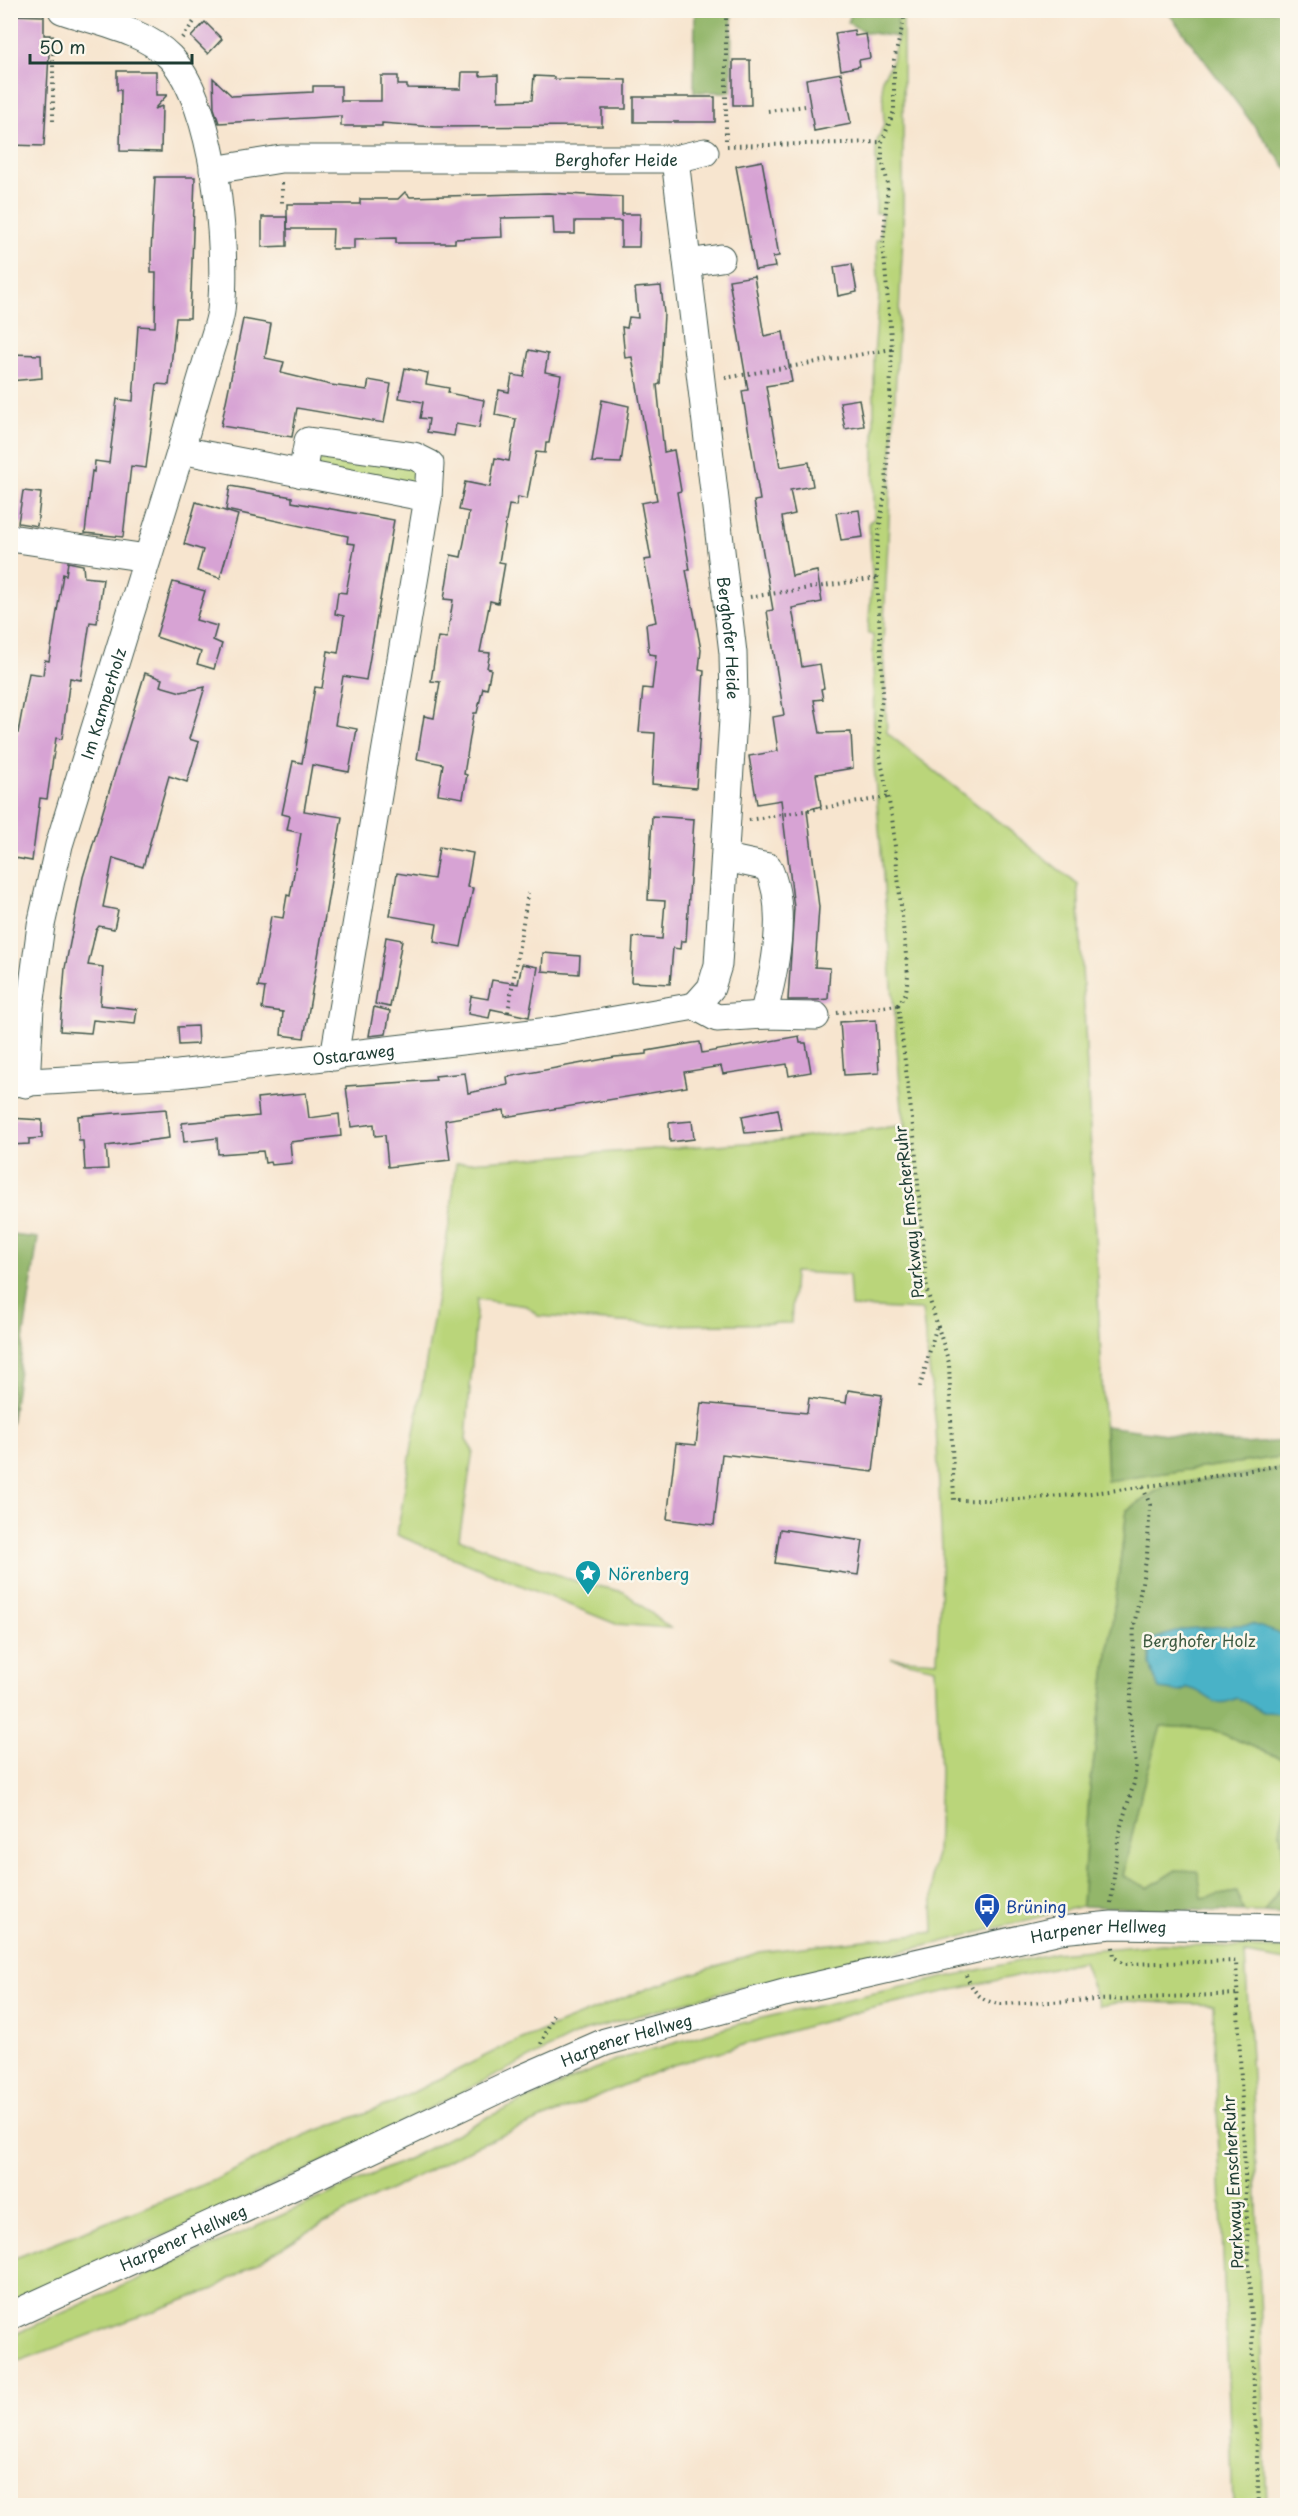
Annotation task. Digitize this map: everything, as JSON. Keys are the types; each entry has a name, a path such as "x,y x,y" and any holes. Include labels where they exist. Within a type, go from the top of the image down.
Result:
{"street":[{"path":"57,16 134,35 169,56 184,75 194,96 213,170 221,226 221,312 181,450 428,498"},
{"path":"675,159 705,152"},
{"name":"Berghofer Heide","path":"213,170 281,159 675,159 733,653 734,702 718,965 711,988 694,1006"},
{"path":"688,263 721,258"},
{"path":"302,474 308,441 414,456 430,464 428,498 334,1057"},
{"name":"Im Kamperholz","path":"18,1083 41,925 59,845 181,450"},
{"path":"10,538 147,558"},
{"path":"726,858 768,867 776,883 777,924 772,981 763,1015"},
{"path":"694,1006 717,1018 763,1015 816,1016"},
{"name":"Ostaraweg","path":"18,1083 178,1074 334,1057 504,1037 694,1006"},
{"name":"Harpener Hellweg","path":"10,2316 606,2042 784,1994 1060,1930 1112,1925 1287,1928"}],"path":[{"path":"169,56 196,19 198,10"},
{"path":"726,10 726,146 882,142"},
{"path":"816,1016 898,1005 906,993 908,975 889,797 880,756 879,717 883,693 877,578 878,544 886,486 892,349 883,244 888,184 882,160 882,142 894,111 894,60 904,20 903,10"},
{"path":"52,121 57,16"},
{"path":"768,111 806,106"},
{"path":"281,179 282,206"},
{"path":"702,382 892,349"},
{"path":"727,601 877,578"},
{"path":"727,824 889,797"},
{"path":"504,1037 528,893"},
{"name":"Parkway EmscherRuhr","path":"898,1005 914,1134 927,1291 949,1363 954,1500 998,1501 1143,1487"},
{"path":"920,1387 937,1327"},
{"path":"1113,1865 1119,1832 1134,1784 1136,1765 1130,1717 1134,1626 1147,1555 1150,1505 1143,1487 1287,1464"},
{"path":"958,1952 971,1985 978,1996 989,2003 1238,1994"},
{"name":"Parkway EmscherRuhr","path":"1132,1964 1236,1961 1259,2505"}],"green space":[{"path":"695,11 732,11 731,92 694,92"},
{"path":"852,11 897,11 898,37 865,32 848,23"},
{"path":"897,11 903,11 903,233 883,643 887,733 1078,885 1107,1481 1287,1456 1287,1468 1164,1486 1127,1510 1089,1796 1082,1906 938,1943 726,1991 584,2031 306,2170 11,2306 10,2260 215,2180 305,2135 390,2104 505,2046 649,1988 760,1952 934,1932 932,1871 937,1854 940,1772 935,1668 891,1658 937,1661 942,1550 936,1426 922,1310 851,1307 849,1275 794,1272 791,1323 664,1325 538,1316 527,1306 477,1299 466,1440 473,1451 459,1539 575,1581 624,1592 670,1628 616,1624 397,1535 450,1219 456,1163 775,1141 906,1125 902,1108 874,766 873,635 868,634 872,577 869,522 874,519 874,355 879,296 876,240 880,239 882,213 876,213 876,144 884,124 882,79 891,64 898,37"},
{"path":"1167,11 1287,11 1287,169"},
{"path":"321,451 418,466 419,484 320,472 314,460"},
{"path":"10,1235 38,1238 11,1425"},
{"path":"1105,1426 1244,1444 1287,1441 1287,1456 1107,1481"},
{"name":"Berghofer Holz","path":"1287,1468 1287,1761 1211,1729 1161,1726 1142,1790 1123,1876 1148,1888 1176,1870 1198,1871 1202,1898 1237,1892 1244,1912 1082,1906 1089,1796 1127,1510 1164,1486"},
{"path":"1161,1726 1211,1729 1287,1761 1287,1797 1280,1831 1287,1879 1264,1912 1244,1912 1236,1892 1202,1898 1176,1870 1148,1888 1123,1876 1142,1790"},
{"path":"1287,1797 1287,1879 1280,1831"},
{"path":"1287,1879 1287,1914 1264,1912"},
{"path":"1162,1944 1287,1949 1287,1961 1245,1954 1254,2111 1267,2505 1233,2505 1213,2005 1127,2001 1099,2006 1083,1961 868,2009 673,2065 476,2146 304,2234 214,2289 11,2364 11,2336 412,2157 488,2117 613,2061 753,2020 1055,1953"}],"water":[{"path":"1252,1624 1287,1636 1287,1713 1263,1712 1237,1698 1228,1702 1216,1702 1188,1688 1181,1692 1159,1689 1150,1665 1150,1640 1184,1629"}],"building":[{"path":"10,15 44,16 44,35 50,35 44,146 10,145 10,89 13,90 15,48 12,48"},
{"path":"205,22 222,39 208,54 191,37"},
{"path":"854,30 855,36 866,34 870,58 859,60 860,66 841,70 835,33"},
{"path":"733,60 750,60 751,105 733,105"},
{"path":"117,71 156,71 156,95 167,95 154,109 162,106 161,152 120,151 121,90 117,90"},
{"path":"462,72 480,72 480,76 498,75 498,101 532,100 534,76 554,77 554,79 626,80 626,109 602,109 602,126 434,127 382,123 382,126 341,126 341,116 219,123 214,108 213,78 232,96 313,92 313,86 341,86 341,101 381,101 381,76 398,76 398,85 407,85 407,88 461,89"},
{"path":"841,73 851,124 814,131 806,79"},
{"path":"634,97 715,97 715,122 634,122"},
{"path":"762,161 779,256 773,257 775,267 755,270 736,166"},
{"path":"155,177 195,177 190,318 176,318 169,385 157,384 146,468 131,466 123,537 85,533 92,471 94,472 95,461 109,463 117,399 133,401 138,326 155,327 156,273 151,273 151,252"},
{"path":"405,192 410,197 548,193 622,197 622,214 640,214 639,247 621,247 621,221 575,221 575,234 554,234 553,217 501,218 502,237 455,239 455,243 396,243 396,238 354,239 354,249 332,249 333,229 287,229 287,204 360,204 360,199 398,199"},
{"path":"262,217 287,217 287,246 262,247"},
{"path":"852,264 857,292 838,296 834,267"},
{"path":"754,276 764,336 783,332 792,382 766,386 780,467 809,462 813,486 790,490 795,514 782,517 792,576 817,571 822,602 792,608 802,667 820,664 824,688 821,689 823,699 814,700 820,733 851,732 853,768 816,774 821,806 807,810 819,907 815,967 830,968 828,999 788,1000 794,908 781,800 757,804 749,756 778,751 773,717 784,715 767,611 773,610 754,501 760,500 742,391 748,390 729,280"},
{"path":"661,286 664,314 660,384 657,385 664,452 674,450 681,491 677,492 690,570 686,570 701,650 699,670 704,671 696,788 652,784 655,733 639,732 643,688 652,689 656,655 649,654 646,624 656,622 644,560 651,559 641,503 657,500 632,357 625,358 622,327 627,328 629,317 638,318 635,288"},
{"path":"243,319 271,324 265,358 284,362 281,373 331,385 367,390 369,380 391,384 384,423 297,408 292,437 221,426"},
{"path":"529,350 548,354 545,372 561,375 549,443 546,443 545,453 536,452 527,499 518,497 516,506 509,505 499,562 505,563 498,603 490,601 480,652 490,653 487,668 491,669 487,689 483,688 477,713 474,713 464,774 467,775 463,798 438,794 443,764 417,759 424,716 434,718 440,682 431,681 438,637 447,638 453,600 444,599 451,555 461,557 465,537 469,512 459,510 465,482 490,487 495,458 509,461 516,419 495,415 499,390 509,392 512,375 524,377"},
{"path":"10,354 41,355 42,378 10,381"},
{"path":"405,368 428,373 426,384 449,388 448,393 484,400 479,428 456,424 454,436 427,432 429,419 420,418 423,402 399,398"},
{"path":"859,399 864,426 845,429 840,402"},
{"path":"602,400 629,406 621,463 592,462"},
{"path":"230,486 292,497 292,502 394,520 366,680 343,676 335,725 357,729 349,772 312,765 304,811 342,817 304,1038 281,1035 283,1012 262,1009 265,988 258,987 271,916 283,918 287,895 290,896 301,833 287,830 290,816 282,814 293,761 302,763 315,687 322,688 328,651 338,653 344,616 335,614 338,592 346,593 355,544 347,543 348,536 226,510"},
{"path":"23,491 41,493 37,526 18,523"},
{"path":"196,502 238,515 220,578 197,571 203,550 184,544"},
{"path":"859,510 863,537 841,540 836,513"},
{"path":"68,562 83,565 84,577 103,579 97,623 90,622 81,680 70,678 62,739 56,738 47,799 40,798 32,861 10,857 10,784 15,752 10,751 13,732 18,733 29,673 43,675 45,660 49,661 63,574 66,575"},
{"path":"173,582 205,591 196,620 217,626 213,640 222,644 214,669 197,664 201,652 156,637"},
{"path":"145,673 162,679 160,686 181,692 205,687 189,739 199,742 187,782 169,776 143,867 113,858 103,907 118,910 114,929 99,926 96,930 88,965 103,967 100,1005 137,1009 135,1024 93,1020 91,1033 60,1031 65,968 83,877"},
{"path":"652,816 694,819 686,941 681,941 680,949 673,948 670,984 631,982 633,937 662,939 665,901 648,900"},
{"path":"439,847 473,853 467,887 473,888 461,947 434,942 437,924 390,916 397,873 434,879"},
{"path":"386,937 402,940 390,1007 375,1004"},
{"path":"543,953 580,956 579,974 542,971"},
{"path":"522,964 538,967 529,1017 491,1009 489,1018 468,1014 471,996 488,999 492,980 518,984"},
{"path":"374,1007 390,1011 386,1034 369,1036"},
{"path":"876,1020 879,1073 844,1075 840,1022"},
{"path":"197,1026 198,1044 179,1045 178,1027"},
{"path":"799,1036 800,1043 806,1043 811,1072 789,1076 787,1064 723,1074 721,1066 684,1072 687,1087 505,1117 504,1110 445,1120 450,1160 388,1167 385,1135 375,1136 374,1124 351,1127 346,1086 436,1080 435,1076 465,1073 468,1093 508,1085 507,1077 615,1057 647,1054 647,1051 693,1043 700,1042 702,1053"},
{"path":"306,1093 309,1118 339,1114 341,1136 290,1142 292,1163 271,1165 270,1162 265,1163 263,1151 218,1154 217,1138 184,1142 182,1123 259,1116 257,1098"},
{"path":"166,1109 169,1138 106,1146 108,1169 85,1170 83,1141 79,1141 78,1116"},
{"path":"778,1109 782,1130 745,1133 742,1116"},
{"path":"10,1118 42,1120 42,1138 29,1139 29,1144 10,1145"},
{"path":"692,1121 694,1139 670,1142 669,1123"},
{"path":"848,1390 882,1395 873,1472 722,1454 714,1525 667,1519 676,1443 696,1445 701,1403 807,1413 809,1398 846,1403"},
{"path":"780,1529 863,1541 858,1575 775,1563"}],"place":[{"name":"Nörenberg","path":"588,1596"},
{"name":"Brüning","path":"987,1929"}]}
